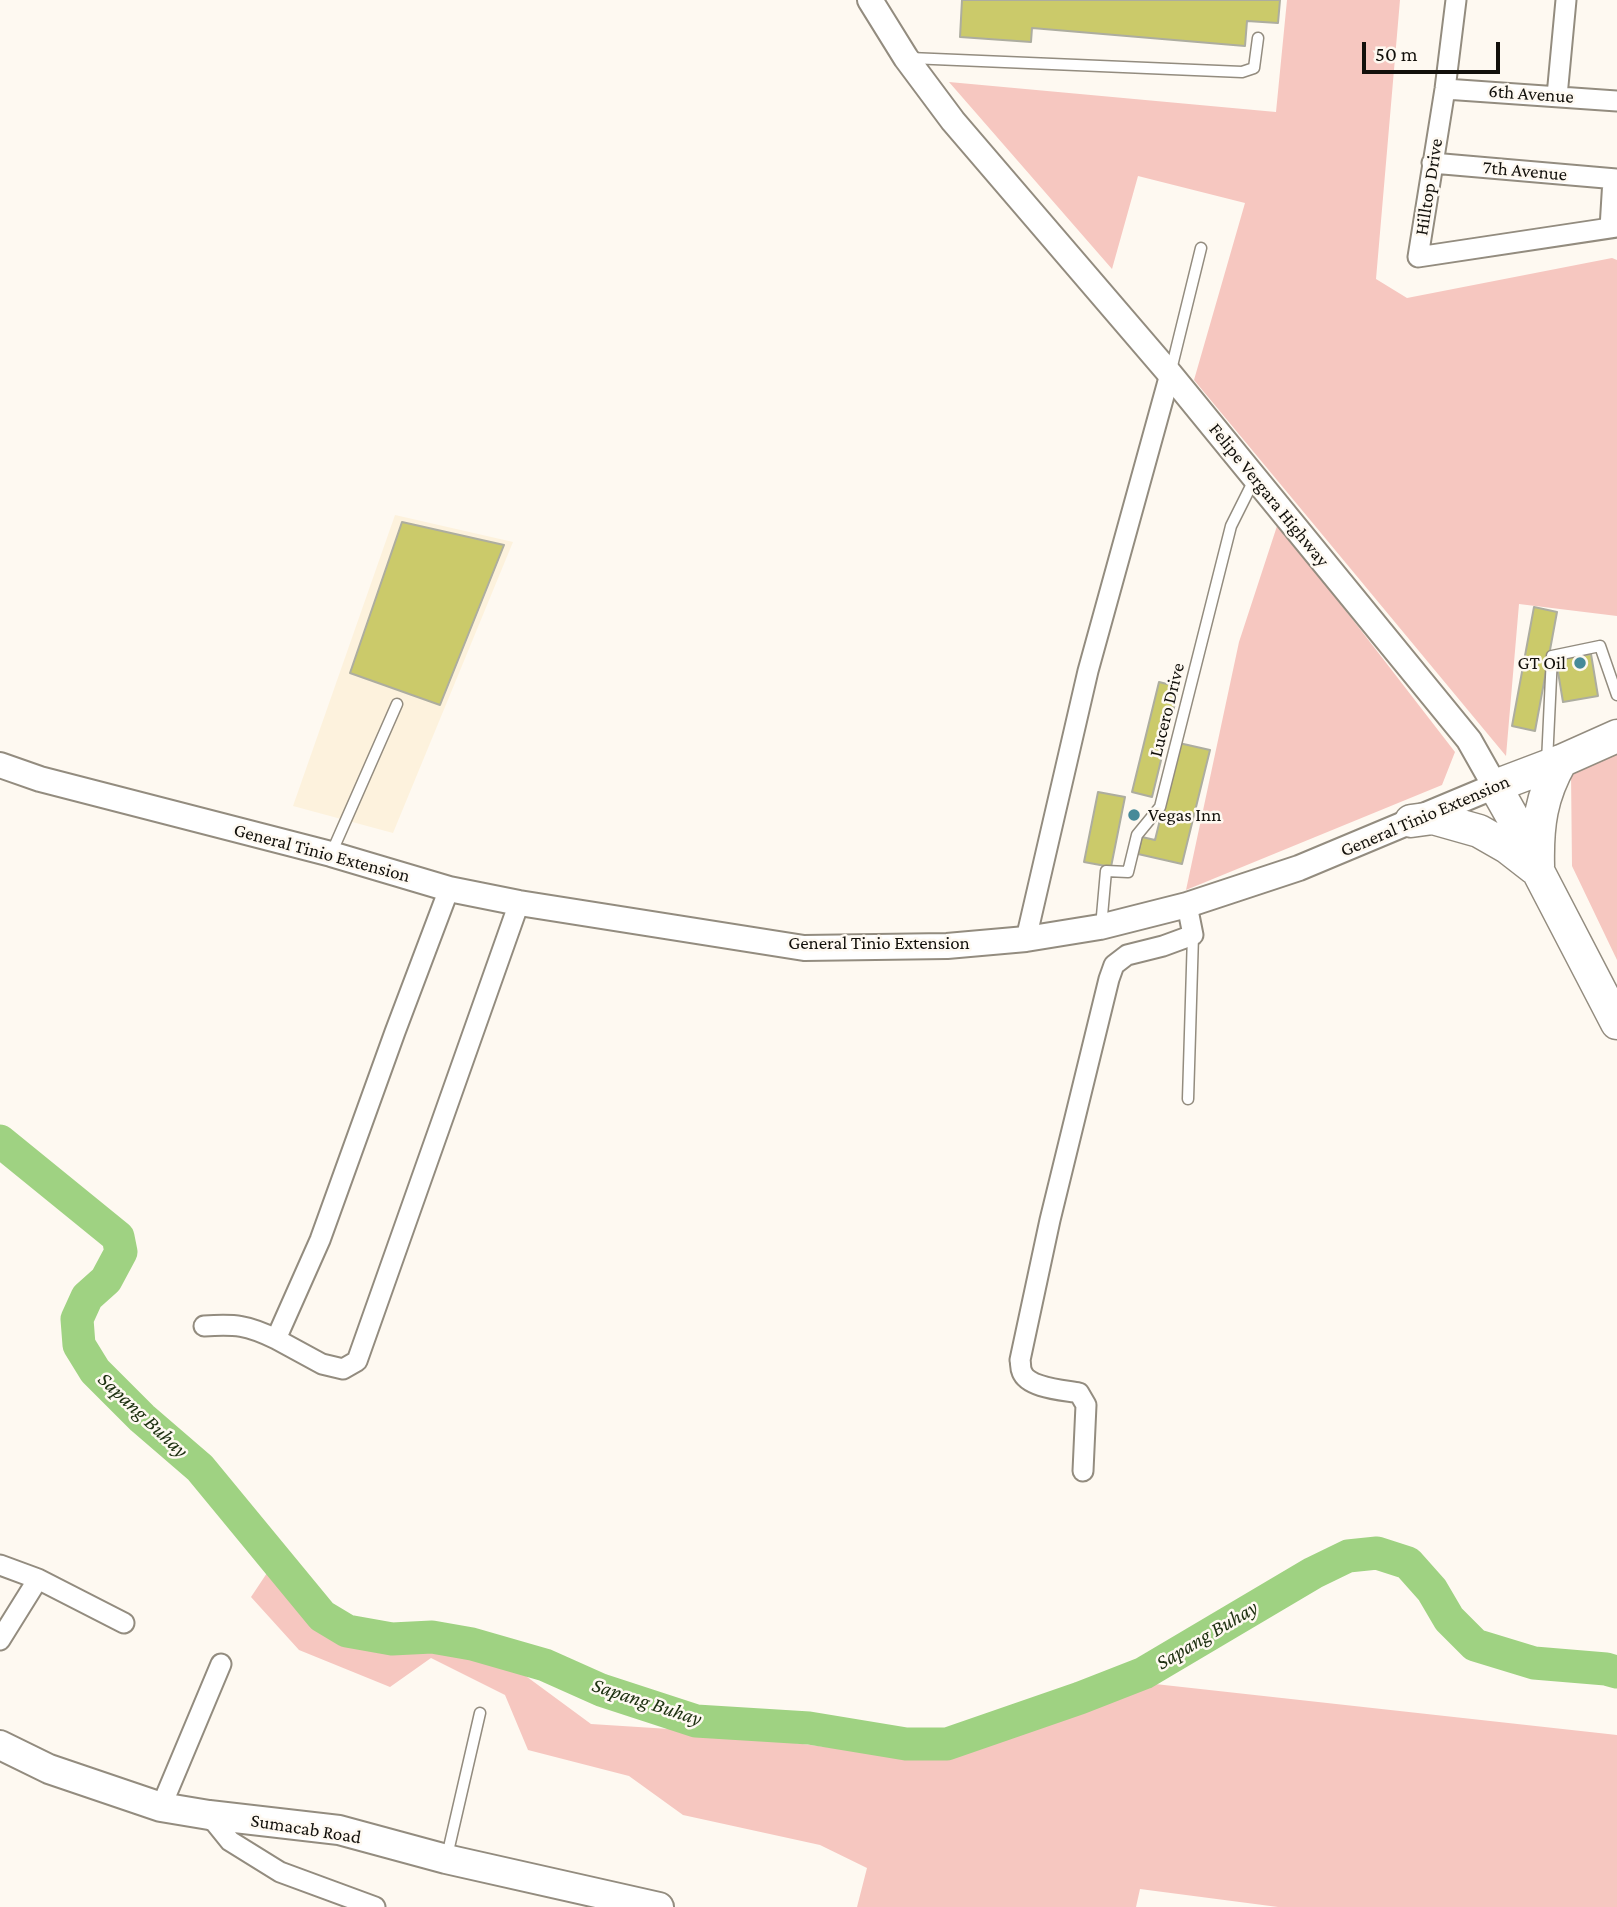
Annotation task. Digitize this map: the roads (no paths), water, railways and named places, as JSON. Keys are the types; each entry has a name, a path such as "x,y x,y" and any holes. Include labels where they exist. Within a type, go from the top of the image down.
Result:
{"main road":[{"name":"General Tinio Extension","path":"1495,786 1617,736"},
{"path":"1538,871 1537,837 1554,763"},
{"name":"Felipe Vergara Highway","path":"1495,786 1617,1023"},
{"path":"1411,821 1433,818 1479,831 1507,847 1538,871"},
{"name":"Sumacab Road","path":"0,1745 49,1769 161,1807 339,1830 446,1859 659,1907"}],"street":[{"name":"Felipe Vergara Highway","path":"870,0 906,58 953,121 1170,374 1469,740 1495,786"},
{"name":"Hilltop Drive","path":"1456,0 1445,89 1418,257 1613,227"},
{"path":"1558,96 1566,0"},
{"name":"6th Avenue","path":"1445,89 1617,101"},
{"name":"7th Avenue","path":"1432,163 1615,179"},
{"path":"1613,227 1615,179"},
{"path":"1026,939 1088,671 1170,374"},
{"name":"General Tinio Extension","path":"0,765 40,779 331,854 449,889 519,903 804,948 947,946 1026,939 1100,927 1187,905 1299,868 1495,786"},
{"path":"276,1339 320,1240 394,1032 449,889"},
{"path":"204,1326 235,1324 260,1331 322,1364 343,1369 357,1362 519,903"},
{"path":"1083,1471 1086,1405 1079,1393 1027,1380 1021,1372 1020,1360 1050,1220 1109,978 1115,965 1127,955 1164,946 1193,935 1187,905"},
{"path":"0,1564 38,1579 124,1623"},
{"path":"0,1640 38,1579"},
{"path":"161,1807 221,1664"},
{"path":"209,1815 230,1841 280,1872 375,1907"}],"lane":[{"path":"906,58 1242,72 1254,68 1258,38"},
{"path":"1170,374 1201,248"},
{"name":"Lucero Drive","path":"1100,927 1106,871 1128,872 1137,835 1160,807 1231,526 1255,478"},
{"path":"1554,763 1552,656 1600,646 1617,695"},
{"path":"331,854 397,704"},
{"path":"1188,1099 1193,935"},
{"path":"446,1859 480,1713"}],"waterway":[{"name":"Sapang Buhay","path":"0,1141 118,1237 121,1252 106,1280 87,1297 77,1319 79,1345 95,1371 142,1418 200,1468 322,1616 347,1631 392,1639 432,1637 472,1644 545,1665 601,1690 696,1721 809,1728 906,1744 947,1744 1144,1673 1313,1573 1348,1556 1377,1553 1408,1563 1432,1590 1449,1619 1475,1645 1534,1663 1617,1672"}],"place":[{"name":"GT Oil","path":"1580,663"},
{"name":"Vegas Inn","path":"1134,815"}]}
